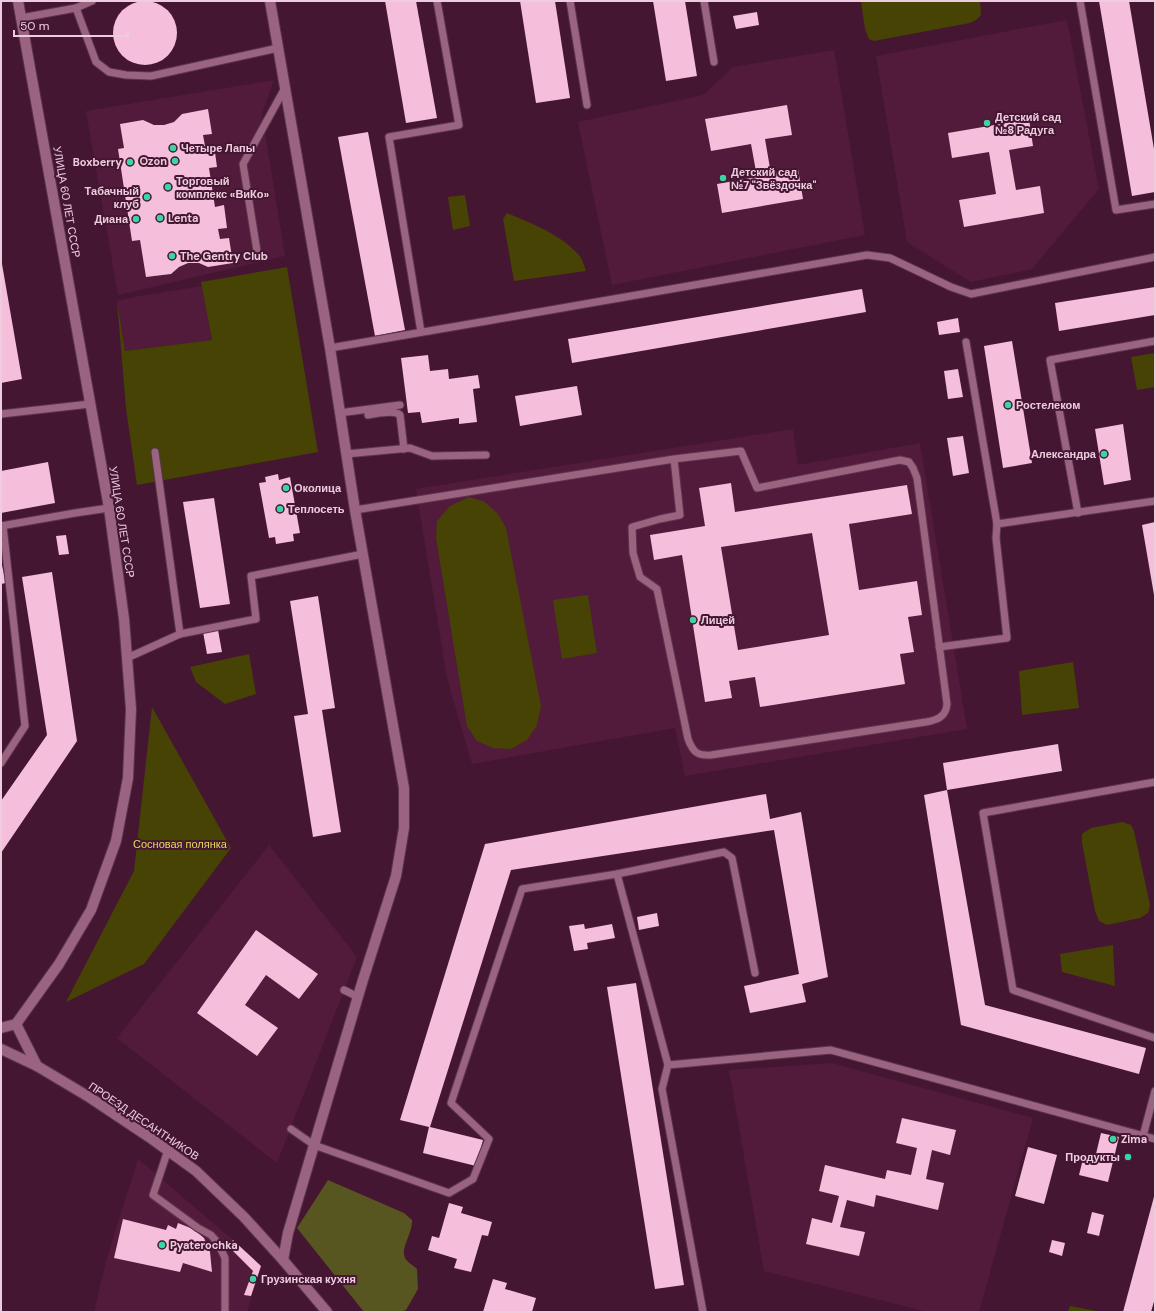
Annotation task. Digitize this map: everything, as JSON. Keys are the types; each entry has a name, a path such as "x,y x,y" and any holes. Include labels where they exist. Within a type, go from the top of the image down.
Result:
{"street":[{"name":"УЛИЦА 60 ЛЕТ СССР","path":"16,1024 59,964 91,910 116,841 128,778 132,709 124,619 109,508 18,1"},
{"path":"270,1 330,348 354,510 404,788 404,828 396,876 358,997 288,1233 283,1260"},
{"path":"1,1028 16,1024 37,1066"},
{"name":"ПРОЕЗД ДЕСАНТНИКОВ","path":"1,1049 37,1066 89,1097 196,1170 244,1217 327,1312"}],"lane":[{"path":"22,18 76,8 92,1"},
{"path":"421,332 389,137 459,125 437,1"},
{"path":"570,1 587,105"},
{"path":"704,1 714,62"},
{"path":"1080,1 1116,210 1155,204"},
{"path":"76,8 96,62 109,72 126,75 151,76 278,48"},
{"path":"257,251 243,164 285,88"},
{"path":"330,348 867,255 890,258 951,288 971,294 1155,257"},
{"path":"1078,513 1050,360 1155,341"},
{"path":"939,647 1007,638 996,538 997,524 966,342"},
{"path":"1,414 90,404"},
{"path":"339,413 400,405"},
{"path":"368,415 391,412 398,413 400,415 404,448"},
{"path":"346,454 410,448 432,456 486,455"},
{"path":"354,510 674,459 741,451 757,488 900,460 909,462 917,478 947,704 946,710 940,718 934,721 711,755 699,755 691,746 688,739 657,588 640,577 633,553 632,527 680,515 674,459"},
{"path":"155,452 180,634"},
{"path":"997,524 1155,501"},
{"path":"1,763 25,726 2,526 75,512 109,508"},
{"path":"127,658 180,634 256,619 251,576 363,554"},
{"path":"1155,782 983,813 1013,990 1155,1038"},
{"path":"291,1129 314,1145 449,1193 473,1179 489,1139 451,1103 522,889 616,874 724,852 732,858 755,973"},
{"path":"616,874 668,1065 662,1089 703,1312"},
{"path":"344,990 358,997"},
{"path":"668,1065 832,1050 1155,1139"},
{"path":"1142,1136 1155,1091"},
{"path":"168,1150 153,1195 198,1228 211,1235 218,1243 225,1258 226,1312"}],"shaded area":[{"name":"Детский сад №8 Радуга","path":"1067,20 1099,189 1032,269 971,282 907,242 876,56"},
{"name":"Детский сад №7 \"Звёздочка\"","path":"834,50 865,235 612,285 578,122 703,95 733,67"},
{"path":"274,80 262,114 285,256 118,295 86,111"},
{"path":"202,286 212,340 125,351 117,301"},
{"name":"Лицей","path":"793,429 798,465 920,443 967,729 685,776 675,728 472,764 447,678 416,489"},
{"path":"269,845 357,957 277,1163 117,1038"},
{"path":"832,1063 1033,1118 979,1312 928,1312 764,1271 729,1070"},
{"path":"138,1159 233,1240 261,1266 247,1312 94,1312 106,1261"},
{"path":"328,1180 404,1213 412,1220 411,1230 405,1245 404,1254 405,1258 417,1269 418,1289 406,1310 400,1312 364,1312 297,1228"}],"green space":[{"path":"861,1 980,1 981,15 970,23 874,41 869,39 865,29"},
{"path":"465,195 470,226 453,230 448,197"},
{"path":"507,213 545,230 563,241 579,256 586,271 514,281 503,219"},
{"path":"287,267 318,452 137,485 126,408 117,301 125,351 212,340 201,282"},
{"path":"1155,353 1155,387 1137,390 1131,357"},
{"path":"469,497 485,502 498,514 506,528 541,706 537,725 527,740 511,749 493,748 477,741 467,726 436,538 437,521 450,506"},
{"path":"588,595 597,653 562,659 553,600"},
{"path":"249,654 256,694 225,704 196,682 190,667"},
{"path":"1073,662 1079,708 1022,715 1019,671"},
{"name":"Сосновая полянка","path":"152,707 231,848 144,964 66,1002 134,871"},
{"path":"1122,822 1131,825 1134,831 1150,905 1148,913 1140,918 1107,925 1099,921 1095,911 1082,843 1082,834 1091,828"},
{"path":"1113,945 1115,986 1062,972 1060,954"},
{"path":"1070,1306 1102,1312 1068,1312"}],"building":[{"path":"145,1 163,7 171,15 177,33 171,51 163,59 145,65 127,59 119,51 113,33 119,15 127,7"},
{"path":"385,1 416,1 437,118 406,123"},
{"path":"520,1 555,1 570,98 536,103"},
{"path":"653,1 685,1 697,76 666,81"},
{"path":"1099,1 1129,1 1155,155 1155,192 1132,196"},
{"path":"757,12 759,25 736,29 733,16"},
{"path":"787,105 792,135 765,139 771,174 798,169 803,199 722,213 717,184 757,177 751,144 711,151 705,119"},
{"name":"Торговый комплекс «ВиКо»","path":"208,109 212,134 203,135 205,146 214,145 217,167 209,168 215,207 224,205 227,228 218,229 220,239 229,238 233,263 208,267 199,263 188,263 179,267 171,274 146,277 140,240 132,241 118,149 124,148 120,124 143,120 154,125 164,125 174,122 182,114"},
{"path":"1029,119 1033,146 1009,150 1016,190 1040,186 1044,213 964,227 959,200 996,194 989,152 952,158 948,133"},
{"path":"368,132 405,330 375,336 338,137"},
{"path":"2,264 22,379 1,383 1,265"},
{"path":"1155,287 1155,315 1059,331 1055,303"},
{"path":"862,289 866,312 572,363 568,339"},
{"path":"958,318 960,332 939,335 937,322"},
{"name":"Ростелеком","path":"1012,341 1032,463 1003,468 984,346"},
{"path":"428,355 430,371 448,369 449,379 478,375 480,388 473,389 477,422 459,424 459,418 422,423 420,412 408,413 401,358"},
{"path":"958,369 963,397 948,399 944,371"},
{"path":"577,386 582,415 520,426 515,396"},
{"path":"1123,424 1131,480 1104,485 1095,429"},
{"path":"963,436 969,473 953,476 947,438"},
{"path":"48,462 55,503 1,513 1,471"},
{"name":"Теплосеть","path":"278,474 279,480 290,477 300,533 293,534 294,541 276,544 275,537 269,538 259,483 266,482 265,477"},
{"path":"731,483 735,512 907,485 912,514 849,524 859,590 917,581 922,615 908,617 914,652 900,654 905,684 760,707 755,677 729,681 732,698 705,702 682,555 654,560 650,535 705,526 699,488","holes":["812,533 829,635 738,650 721,547"]},
{"path":"214,498 230,604 200,608 183,502"},
{"path":"1155,522 1155,595 1154,595 1142,525"},
{"path":"66,535 69,554 59,555 56,536"},
{"path":"1,561 6,583 1,584"},
{"path":"52,572 77,741 1,853 1,801 47,735 22,577"},
{"path":"318,596 335,708 322,710 341,832 313,837 294,716 308,714 290,601"},
{"path":"218,630 222,652 207,654 203,632"},
{"path":"1058,744 1062,771 947,790 943,763"},
{"path":"947,790 985,1005 1146,1048 1139,1074 961,1025 924,795"},
{"path":"766,794 770,819 801,812 828,977 802,984 806,1002 750,1013 744,986 799,974 774,830 511,870 430,1127 483,1140 476,1166 423,1153 429,1127 400,1120 485,844"},
{"path":"657,913 659,926 639,930 637,917"},
{"path":"584,924 585,929 612,924 615,938 587,943 588,949 574,951 569,926"},
{"path":"256,930 318,974 299,999 266,975 245,1005 278,1028 257,1056 197,1013"},
{"path":"636,983 684,1285 655,1289 607,987"},
{"path":"902,1118 956,1130 950,1155 932,1150 926,1179 944,1183 938,1210 876,1195 874,1207 847,1200 840,1227 865,1232 859,1256 806,1244 812,1218 832,1223 839,1196 819,1191 825,1165 885,1179 887,1170 911,1175 917,1148 896,1143"},
{"path":"1101,1133 1119,1137 1108,1182 1079,1175 1084,1155 1095,1158"},
{"path":"1028,1147 1057,1155 1044,1204 1015,1196"},
{"path":"1155,1193 1155,1298 1151,1312 1123,1312"},
{"path":"449,1203 463,1207 461,1213 492,1222 488,1236 482,1235 471,1272 454,1268 457,1259 428,1250 432,1236 439,1238"},
{"path":"1092,1212 1104,1215 1099,1236 1087,1233"},
{"name":"Pyaterochka","path":"123,1219 166,1230 168,1225 176,1229 178,1223 193,1229 204,1238 210,1252 212,1272 183,1263 180,1272 114,1258"},
{"path":"233,1240 261,1266 251,1296 244,1295 253,1271 228,1246"},
{"path":"1052,1240 1065,1243 1062,1256 1049,1252"},
{"path":"493,1279 507,1283 505,1289 536,1298 532,1312 483,1312"}],"place":[{"name":"Детский сад №8 Радуга","path":"987,123"},
{"name":"Четыре Лапы","path":"173,148"},
{"name":"Ozon","path":"175,161"},
{"name":"Boxberry","path":"130,162"},
{"name":"Детский сад №7 \"Звёздочка\"","path":"723,178"},
{"name":"Торговый комплекс «ВиКо»","path":"168,187"},
{"name":"Табачный клуб","path":"147,197"},
{"name":"Lenta","path":"160,218"},
{"name":"Диана","path":"136,219"},
{"name":"The Gentry Club","path":"172,256"},
{"name":"Ростелеком","path":"1008,405"},
{"name":"Александра","path":"1104,454"},
{"name":"Околица","path":"286,488"},
{"name":"Теплосеть","path":"280,509"},
{"name":"Лицей","path":"693,620"},
{"name":"Zima","path":"1113,1139"},
{"name":"Продукты","path":"1128,1157"},
{"name":"Pyaterochka","path":"162,1245"},
{"name":"Грузинская кухня","path":"253,1279"}]}
